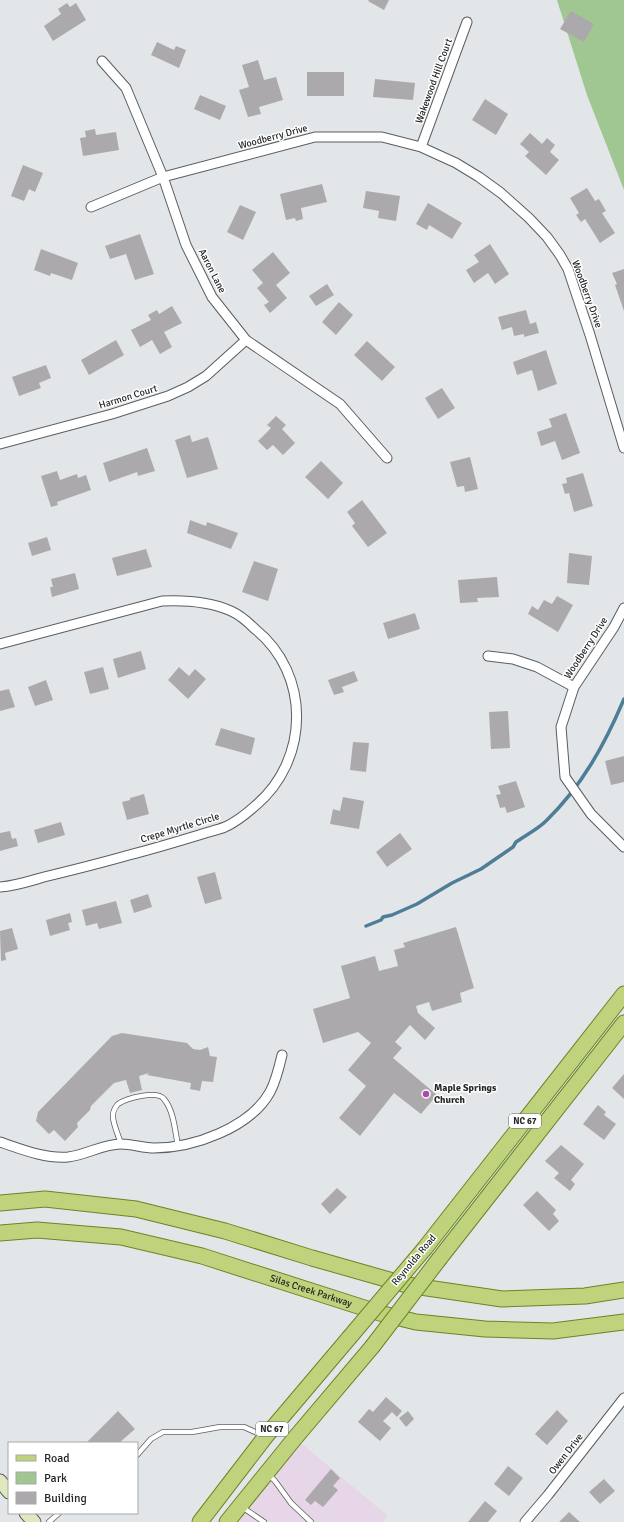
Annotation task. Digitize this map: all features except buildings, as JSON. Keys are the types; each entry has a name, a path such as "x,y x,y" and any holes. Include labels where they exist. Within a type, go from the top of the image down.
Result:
{"main road":[{"name":"Reynolda Road","path":"200,1522 266,1436 425,1248 624,994"},
{"name":"Reynolda Road","path":"227,1522 372,1347 624,1023"},
{"path":"0,1202 45,1199 136,1209 225,1232 407,1285 502,1299 585,1296 624,1290"},
{"name":"Silas Creek Parkway","path":"0,1233 37,1230 122,1237 202,1256 383,1314 416,1322 486,1329 553,1331 624,1322"},
{"path":"0,1481 8,1491"},
{"path":"27,1514 34,1522"}],"street":[{"name":"Wakewood Hill Court","path":"421,147 467,22"},
{"name":"Aaron Lane","path":"102,61 126,88 163,178 186,245 212,297 246,340 340,404 387,458"},
{"name":"Woodberry Drive","path":"91,207 163,178 315,137 382,137 421,147 456,163 501,193 529,218 547,237 560,255 568,269 624,448"},
{"name":"Harmon Court","path":"0,444 112,414 168,396 188,387 206,376 246,340"},
{"name":"Crepe Myrtle Circle","path":"0,644 162,601 178,600 216,606 231,611 245,620 262,634 272,646 291,678 297,710 296,732 293,748 276,782 255,806 234,822 197,836 95,865 0,887"},
{"name":"Woodberry Drive","path":"624,608 614,627 574,687 561,727 565,777 591,814 624,847"},
{"path":"488,656 513,659 537,667 574,687"},
{"path":"0,1142 54,1157 68,1157 121,1144 154,1148 178,1146 197,1142 223,1132 242,1122 260,1106 270,1093 277,1076 282,1055"},
{"name":"Owen Drive","path":"526,1522 624,1398"}],"lane":[{"path":"121,1144 113,1115 116,1107 119,1104 133,1098 155,1094 163,1097 169,1106 178,1146"},
{"path":"138,1454 151,1439 163,1432 192,1432 220,1428 244,1427 266,1436"},
{"path":"267,1473 276,1481 291,1503 311,1522"},
{"path":"240,1506 264,1522"},
{"path":"49,1522 58,1514"}],"shaded area":[{"path":"295,1438 388,1516 383,1522 227,1522"}],"green space":[{"path":"557,0 624,0 624,190 587,95"}],"waterway":[{"path":"366,926 381,920 383,917 392,915 417,904 452,883 481,869 513,847 516,842 543,824 571,794 591,764 609,732 624,699"}],"place":[{"name":"Maple Springs Church","path":"426,1094"}]}
